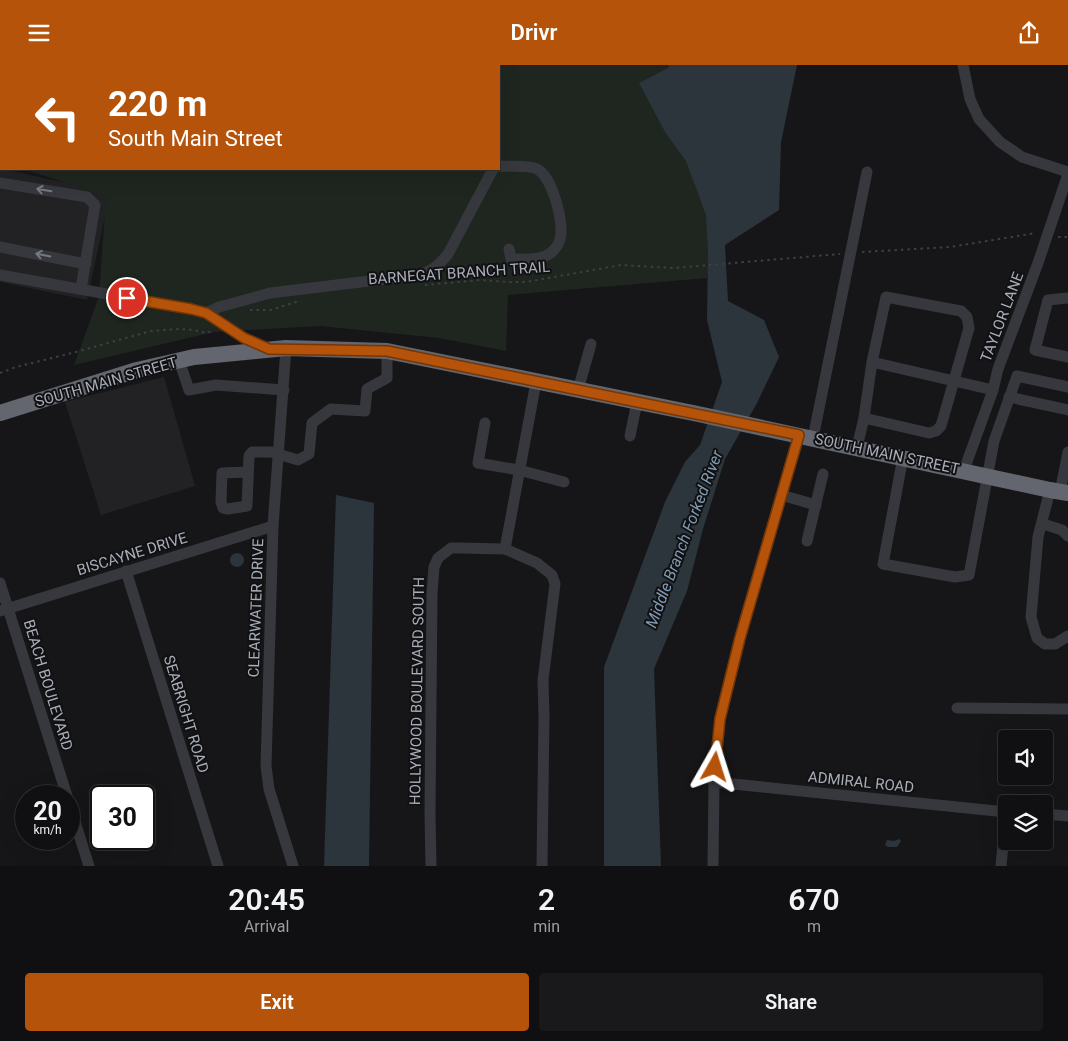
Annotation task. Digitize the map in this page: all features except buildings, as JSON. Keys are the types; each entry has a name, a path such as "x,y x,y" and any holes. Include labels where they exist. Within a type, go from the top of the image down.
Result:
{"highway":[{"name":"SOUTH MAIN STREET","path":"0,413 136,370 179,360 286,348 387,351 763,427 1060,492"}],"street":[{"path":"963,65 970,99 979,119 1000,142 1022,157 1068,173"},
{"path":"500,166 536,169 547,177 554,193 559,217 561,237 557,246 550,253 532,260 511,259 509,249"},
{"path":"206,313 219,307 270,293 430,272 439,266 448,254 492,170"},
{"path":"713,866 714,782 720,719 744,622 781,495 806,437 868,172"},
{"name":"TAYLOR LANE","path":"964,470 1068,173"},
{"path":"0,183 87,197 95,205 81,289"},
{"path":"0,247 86,263"},
{"path":"0,275 206,313 244,338 269,349"},
{"path":"1026,295 1048,300 1068,298"},
{"path":"857,447 886,297 961,311 967,317 969,328 941,426 936,431 929,433 864,418"},
{"path":"1048,300 1035,350 1068,357"},
{"path":"578,390 591,344"},
{"name":"CLEARWATER DRIVE","path":"286,348 280,455 273,525 266,766 269,789 293,866"},
{"path":"248,472 249,456 252,453 264,451 298,460 309,454 312,423 331,409 365,411 367,389 387,378 387,351"},
{"path":"179,360 189,390 216,385 284,390"},
{"path":"872,362 992,390"},
{"path":"998,369 1017,376 1068,387"},
{"path":"903,457 883,564 955,577 969,575 994,441 1017,376"},
{"path":"536,382 505,549 537,563 552,575 556,584 544,680 542,866"},
{"path":"1009,397 1068,410"},
{"path":"630,436 637,402"},
{"path":"484,423 478,463 519,470 564,482"},
{"path":"1068,452 1060,492 1038,537 1031,617 1037,638 1045,644 1055,644 1068,636"},
{"path":"807,541 823,474"},
{"path":"781,495 816,505"},
{"path":"1043,524 1062,530 1068,536"},
{"name":"BISCAYNE DRIVE","path":"4,609 273,525"},
{"name":"HOLLYWOOD BOULEVARD SOUTH","path":"431,866 432,593 434,567 438,558 451,549 505,549"},
{"name":"SEABRIGHT ROAD","path":"126,571 218,866"},
{"name":"BEACH BOULEVARD","path":"0,583 4,609 63,785"},
{"path":"957,707 1068,709"},
{"name":"ADMIRAL ROAD","path":"714,782 998,811"},
{"path":"1053,815 1068,816"},
{"path":"80,839 88,866"},
{"path":"1001,866 1002,850"}],"path":[{"path":"858,252 950,247 1039,233"},
{"path":"1058,237 1068,237"},
{"name":"BARNEGAT BRANCH TRAIL","path":"424,285 480,280 510,283 526,282 621,265 674,269 846,253"},
{"path":"244,310 271,310 301,301"},
{"path":"0,373 152,331 180,329 206,333 216,330"}],"shaded area":[{"path":"500,65 738,65 707,278 508,295 506,351 439,338 320,326 214,332 74,365 99,296 106,196 26,170 500,170"},
{"path":"0,170 9,170 110,193 87,300 0,282"},
{"path":"164,377 195,486 101,515 65,402"}],"water":[{"name":"Middle Branch Forked River","path":"669,65 797,65 781,142 779,210 725,245 728,301 764,320 779,357 757,403 725,459 703,529 687,591 654,669 661,866 604,866 604,667 665,502 685,462 700,445 722,382 707,320 708,250 706,215 686,161 665,132 639,83 668,68"},
{"path":"336,495 374,503 369,866 324,866"},
{"path":"237,553 242,555 244,560 242,565 237,567 232,565 230,560 232,555"},
{"path":"899,839 901,841 897,847 885,845 887,840 894,841"}],"route":[{"path":"127,298 206,313 244,338 269,349 387,351 799,435 744,622 720,719 715,767"}]}
